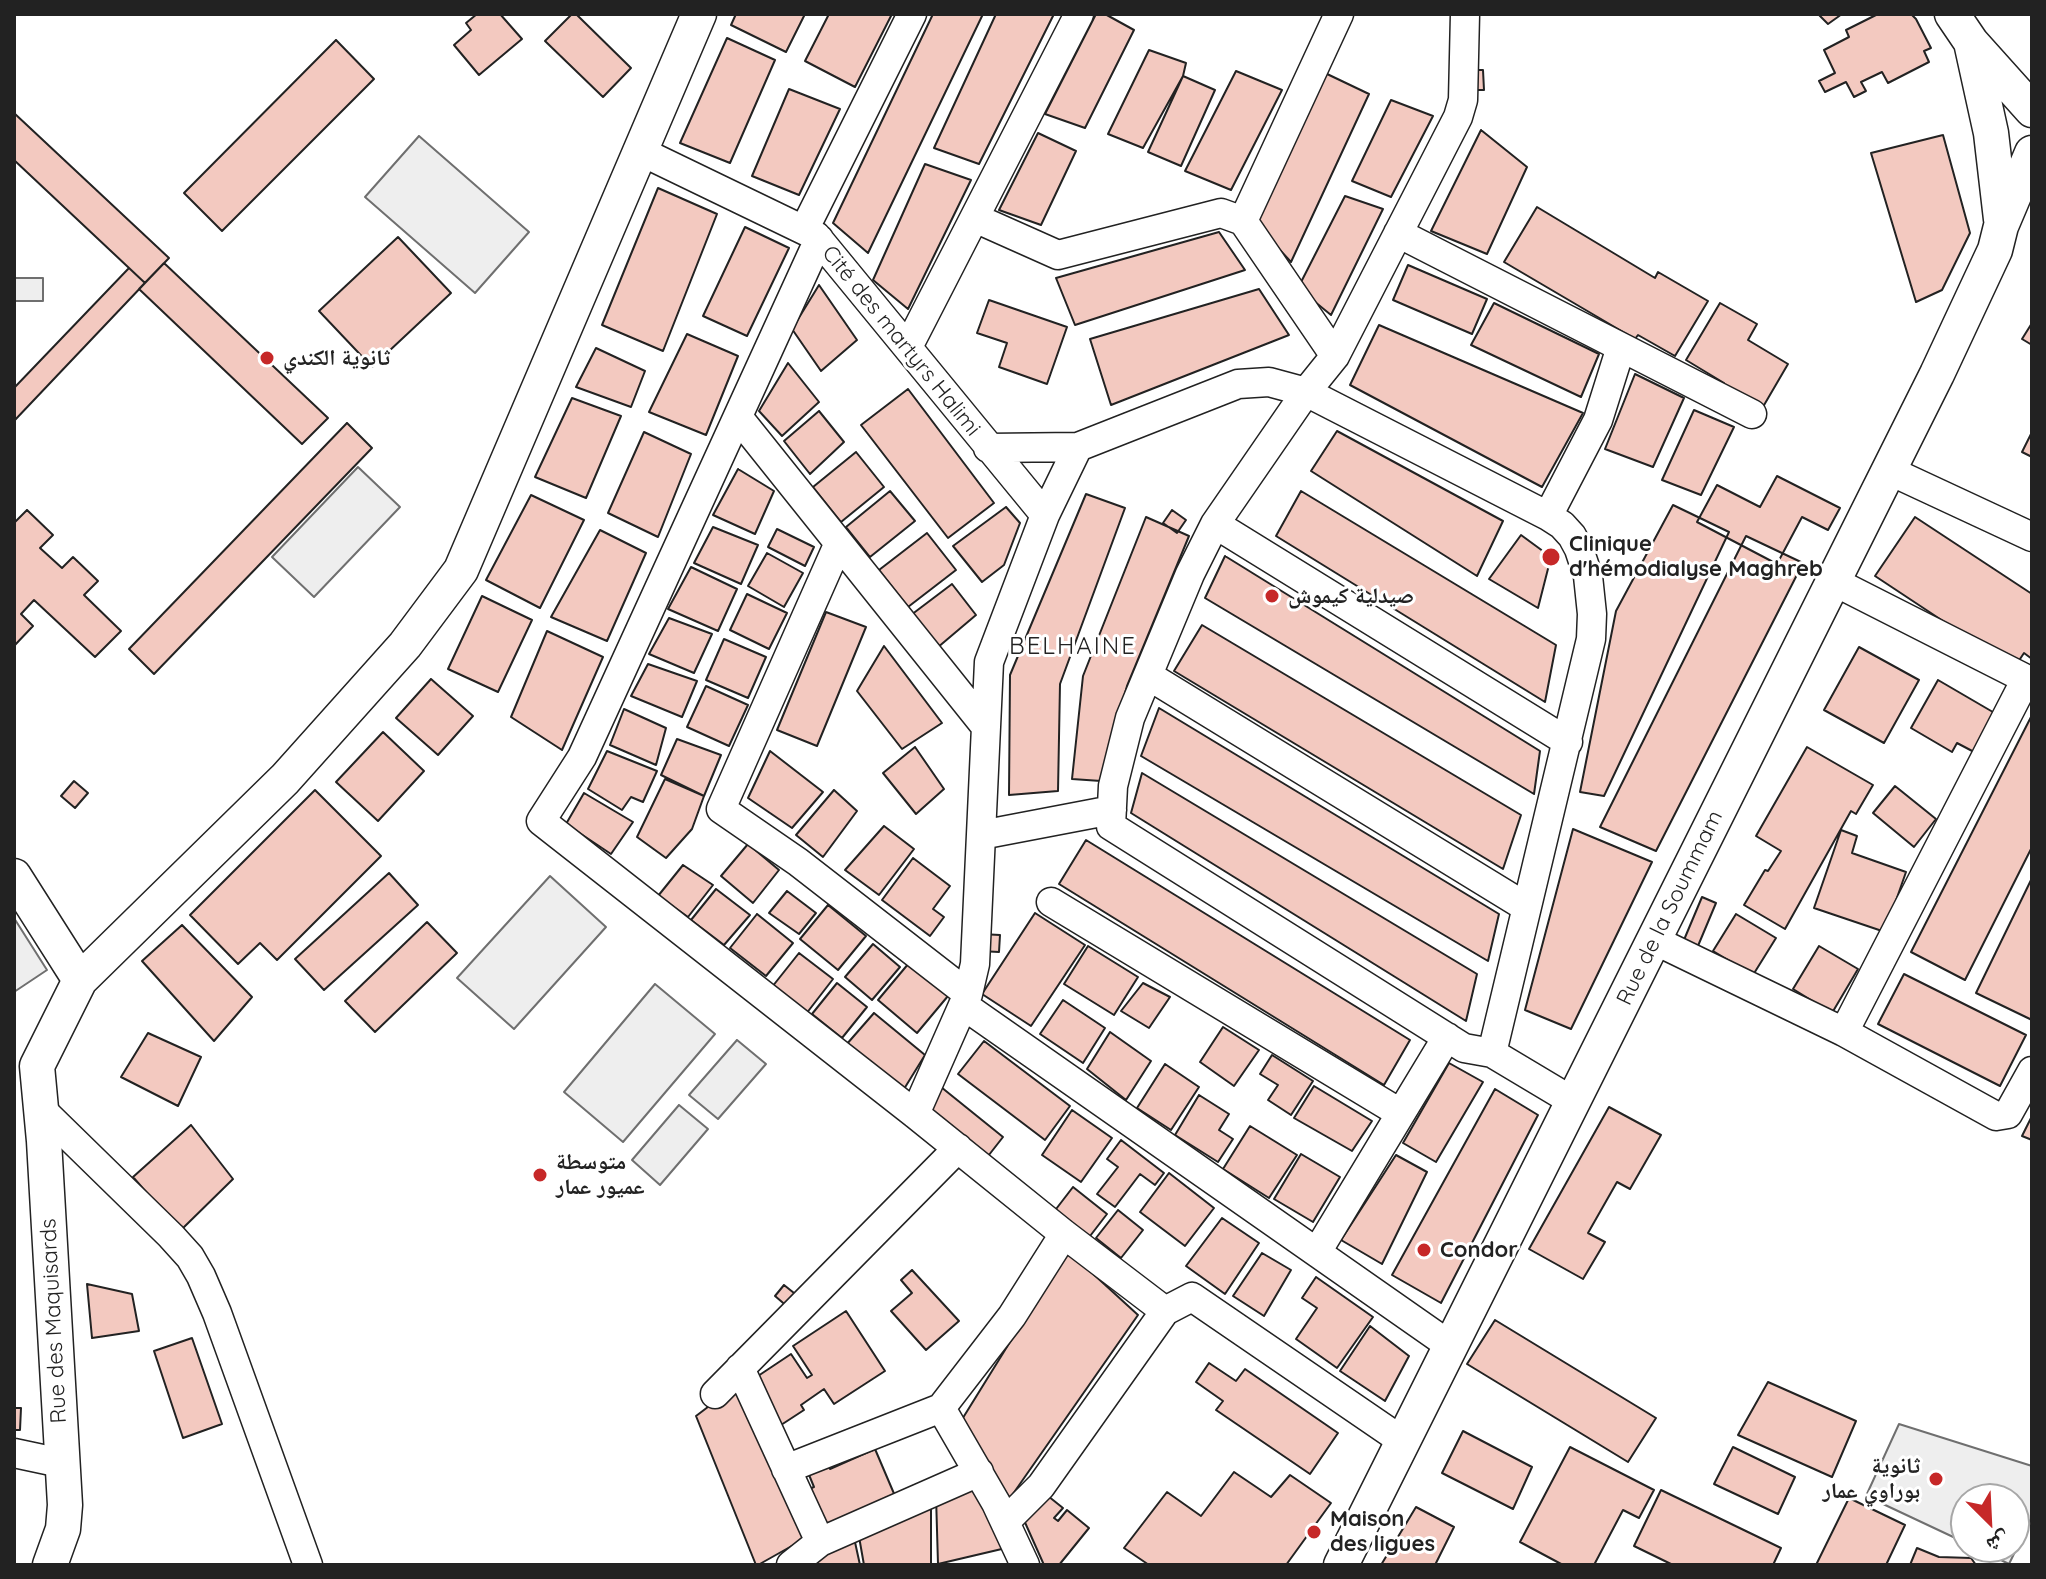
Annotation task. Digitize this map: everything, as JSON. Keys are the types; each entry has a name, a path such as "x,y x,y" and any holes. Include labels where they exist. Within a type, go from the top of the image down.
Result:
{"main road":[{"path":"26,1074 37,1066 80,980 285,779 405,645 461,570 699,14"},
{"path":"1952,14 1971,42 2032,110"},
{"path":"1971,42 2009,231"},
{"name":"Rue de la Soummam","path":"1341,1565 2009,231 2032,153"},
{"path":"14,876 80,980"},
{"name":"Rue des Maquisards","path":"26,1074 41,1109 65,1505 63,1529 50,1565"}],"street":[{"path":"912,14 811,235 738,417 582,757 541,821 1165,1311"},
{"path":"908,347 1079,14"},
{"path":"1243,221 1339,14"},
{"path":"1465,14 1463,100 1458,117 1335,356 1306,392 1215,524 1190,574 1130,718 1113,786 1111,826 1464,1048 1492,1053 1574,1102"},
{"name":"Cité des martyrs Halimi","path":"640,151 811,235 908,347 1045,515"},
{"path":"975,218 1058,255 1221,213 1243,221 1335,356"},
{"path":"1398,233 1752,414"},
{"path":"1548,516 1598,420 1621,347"},
{"path":"988,448 1078,447 1238,384 1269,382 1306,392 1562,525 1579,549 1588,576 1591,639 1492,1053"},
{"path":"738,417 986,727"},
{"path":"915,1114 966,999 975,964 989,662 1045,515 1078,447"},
{"path":"1888,470 2032,537"},
{"path":"1215,524 1568,742"},
{"path":"838,545 721,809 798,862 966,999 1452,1347"},
{"path":"1833,581 2029,681 1844,1032"},
{"path":"1149,676 1526,907"},
{"path":"981,835 1112,810"},
{"path":"1051,902 1400,1113"},
{"path":"1654,940 1844,1032 1996,1116 2008,1114 2032,1071"},
{"path":"1317,1252 1447,1037"},
{"path":"41,1109 190,1257 217,1313 308,1565"},
{"path":"715,1394 958,1148"},
{"path":"786,1469 941,1408 1012,1316 1064,1234"},
{"path":"1005,1522 1041,1486 1165,1311 1192,1297 1404,1442"},
{"path":"740,1368 820,1542"},
{"path":"941,1408 979,1472 1025,1565"},
{"path":"14,1453 61,1463"},
{"path":"791,1565 820,1542 979,1472"}],"shaded area":[{"path":"419,136 529,232 475,293 365,197"},
{"path":"14,278 43,278 43,301 14,301"},
{"path":"358,467 400,507 314,597 272,557"},
{"path":"550,876 606,927 514,1029 457,978"},
{"path":"14,918 47,970 14,992"},
{"path":"655,984 715,1034 623,1142 564,1092"},
{"path":"737,1040 766,1064 718,1119 689,1095"},
{"path":"679,1105 708,1129 660,1185 632,1160"},
{"path":"1899,1424 2032,1466 2030,1521 2030,1483 1950,1483 1950,1535 1866,1496"}],"building":[{"path":"477,14 500,14 522,39 479,75 454,45 471,30 466,23"},
{"path":"572,14 576,14 631,68 603,97 545,41"},
{"path":"736,14 805,14 786,52 731,25"},
{"path":"829,14 892,14 855,87 805,61"},
{"path":"933,14 983,14 868,253 833,223"},
{"path":"996,14 1054,14 979,164 934,148"},
{"path":"1096,14 1105,14 1134,30 1085,128 1045,114"},
{"path":"1818,14 1842,14 1828,24"},
{"path":"1878,14 1911,14 1931,48 1924,51 1929,62 1888,83 1882,72 1861,82 1866,91 1854,97 1846,82 1825,92 1819,81 1835,73 1824,50 1849,37 1846,30"},
{"path":"727,38 775,60 730,163 680,143"},
{"path":"336,40 374,79 222,231 184,193"},
{"path":"1149,50 1186,63 1183,76 1143,148 1108,134"},
{"path":"1466,70 1483,70 1484,90 1466,90"},
{"path":"1236,71 1282,90 1231,190 1185,171"},
{"path":"1325,73 1369,94 1291,262 1255,223"},
{"path":"1183,76 1215,90 1181,166 1148,152"},
{"path":"789,89 840,109 799,195 752,176"},
{"path":"1391,100 1433,116 1391,197 1352,181"},
{"path":"14,113 169,258 145,283 14,160"},
{"path":"1481,130 1527,167 1487,254 1431,231"},
{"path":"1038,133 1076,151 1041,225 999,210"},
{"path":"1943,135 1970,233 1942,290 1916,302 1871,153"},
{"path":"925,164 971,180 908,309 873,280"},
{"path":"658,188 717,214 663,351 602,325"},
{"path":"1345,196 1383,209 1331,315 1298,288"},
{"path":"1537,207 1655,278 1658,272 1708,301 1675,356 1638,335 1635,339 1504,262"},
{"path":"745,227 789,248 747,336 703,316"},
{"path":"1219,232 1245,270 1075,325 1056,278"},
{"path":"398,237 451,293 372,367 319,311"},
{"path":"164,263 328,418 302,444 139,289"},
{"path":"1408,265 1487,299 1472,334 1393,300"},
{"path":"129,268 145,283 14,421 14,388"},
{"path":"819,285 857,340 821,371 792,329"},
{"path":"1259,289 1289,335 1111,405 1090,339"},
{"path":"989,300 1067,327 1047,384 999,367 1007,343 977,333"},
{"path":"1494,303 1599,354 1581,397 1471,345"},
{"path":"1720,303 1757,324 1748,340 1788,364 1760,412 1720,388 1724,383 1686,360"},
{"path":"2032,323 2032,345 2022,339"},
{"path":"1379,325 1583,413 1542,487 1350,385"},
{"path":"687,334 738,356 706,435 649,412"},
{"path":"596,348 645,371 631,407 576,387"},
{"path":"788,363 819,402 782,436 759,411"},
{"path":"1635,374 1684,398 1653,467 1605,449"},
{"path":"908,389 994,503 948,538 861,425"},
{"path":"572,398 621,416 586,498 535,477"},
{"path":"1694,410 1734,427 1701,495 1662,480"},
{"path":"819,411 844,442 810,474 784,441"},
{"path":"347,423 372,448 154,674 129,649"},
{"path":"1337,431 1503,521 1477,576 1311,471"},
{"path":"644,432 691,454 658,537 608,513"},
{"path":"2032,432 2032,457 2022,452"},
{"path":"856,452 884,487 841,522 813,487"},
{"path":"738,469 774,491 755,534 713,515"},
{"path":"1777,476 1840,508 1828,530 1802,517 1777,564 1697,522 1717,485 1760,507"},
{"path":"890,491 915,521 870,557 846,527"},
{"path":"1301,491 1556,645 1545,702 1276,536"},
{"path":"1086,494 1125,508 1060,684 1058,791 1009,795 1010,675"},
{"path":"531,495 584,520 540,608 486,580"},
{"path":"1673,505 1729,532 1604,796 1580,792 1616,611"},
{"path":"1006,507 1020,523 1004,565 982,582 953,546"},
{"path":"27,510 53,535 40,548 62,568 73,557 98,581 84,595 121,631 95,657 34,600 21,614 33,626 14,646 14,523"},
{"path":"1172,510 1186,520 1177,533 1163,523"},
{"path":"1146,517 1189,536 1127,686 1101,781 1072,779 1083,676"},
{"path":"1915,517 2032,594 2032,659 2024,653 2014,668 1875,576"},
{"path":"713,527 758,545 741,584 694,563"},
{"path":"777,529 814,547 805,566 768,547"},
{"path":"600,530 646,553 607,641 551,617"},
{"path":"927,533 956,570 908,607 879,570"},
{"path":"1521,535 1551,557 1538,608 1489,579"},
{"path":"1746,536 1803,563 1656,851 1600,827"},
{"path":"767,553 803,573 784,607 748,586"},
{"path":"1225,556 1540,751 1534,794 1205,598"},
{"path":"691,567 737,589 718,631 668,609"},
{"path":"952,584 976,615 937,648 911,615"},
{"path":"747,594 787,613 769,649 730,630"},
{"path":"482,596 532,620 498,692 448,669"},
{"path":"826,612 866,627 817,746 777,730"},
{"path":"669,618 712,634 694,673 649,654"},
{"path":"1202,625 1521,815 1503,869 1174,671"},
{"path":"547,631 603,657 562,750 511,717"},
{"path":"724,639 766,657 748,698 706,680"},
{"path":"884,646 942,723 902,749 857,691"},
{"path":"1859,647 1919,680 1884,743 1824,710"},
{"path":"648,664 697,681 682,717 631,696"},
{"path":"431,679 473,716 438,755 396,718"},
{"path":"1938,680 1998,715 1976,753 1957,743 1952,752 1911,728"},
{"path":"706,686 748,705 729,746 687,727"},
{"path":"1159,708 1499,914 1488,961 1141,756"},
{"path":"624,709 666,728 656,765 610,745"},
{"path":"2032,715 2032,847 1965,980 1911,952"},
{"path":"383,732 424,771 378,821 336,782"},
{"path":"677,739 721,755 704,796 661,775"},
{"path":"915,747 944,789 916,814 883,773"},
{"path":"1807,747 1873,785 1856,814 1851,811 1785,929 1744,905 1765,870 1768,871 1781,851 1756,836"},
{"path":"607,751 657,771 643,802 631,797 622,810 588,789"},
{"path":"770,751 823,792 792,828 748,798"},
{"path":"1142,773 1477,974 1466,1021 1131,813"},
{"path":"665,779 704,796 692,829 666,858 637,837"},
{"path":"74,781 88,793 75,808 61,796"},
{"path":"1895,786 1936,819 1914,847 1873,813"},
{"path":"315,790 381,856 277,960 260,943 238,964 190,915"},
{"path":"834,790 857,811 823,857 796,835"},
{"path":"584,793 633,822 611,854 566,824"},
{"path":"884,826 914,849 879,895 845,870"},
{"path":"1573,829 1652,862 1571,1029 1525,1010"},
{"path":"1841,830 1857,836 1852,853 1906,872 1885,932 1814,908"},
{"path":"1086,840 1410,1040 1384,1085 1059,884"},
{"path":"748,844 779,870 753,903 721,876"},
{"path":"913,858 950,886 933,909 944,917 930,936 882,900"},
{"path":"683,865 713,885 688,917 658,896"},
{"path":"389,873 418,905 324,990 295,959"},
{"path":"2032,878 2032,1020 1976,993"},
{"path":"716,889 750,915 724,945 691,920"},
{"path":"787,891 816,913 799,934 769,913"},
{"path":"1702,897 1716,903 1695,953 1681,947"},
{"path":"828,905 866,936 838,970 800,939"},
{"path":"1035,913 1085,945 1031,1026 982,994"},
{"path":"757,914 793,943 766,976 730,948"},
{"path":"1736,914 1776,938 1753,975 1713,951"},
{"path":"427,922 457,953 375,1032 345,1001"},
{"path":"182,925 252,997 214,1041 142,961"},
{"path":"981,934 1000,935 999,952 980,951"},
{"path":"873,944 900,967 872,1000 845,977"},
{"path":"1088,946 1138,977 1114,1015 1064,984"},
{"path":"1819,946 1858,969 1832,1013 1793,989"},
{"path":"799,953 833,979 806,1014 772,987"},
{"path":"909,963 948,996 917,1033 878,1000"},
{"path":"1904,974 2026,1035 2000,1086 1878,1024"},
{"path":"837,983 867,1007 842,1038 812,1014"},
{"path":"1143,983 1170,997 1149,1028 1121,1011"},
{"path":"1063,1000 1105,1028 1083,1063 1040,1034"},
{"path":"874,1013 925,1055 904,1089 846,1045"},
{"path":"1223,1027 1259,1050 1234,1086 1200,1062"},
{"path":"1110,1032 1151,1061 1126,1100 1087,1069"},
{"path":"148,1033 201,1057 178,1106 121,1077"},
{"path":"984,1041 1070,1106 1045,1140 958,1074"},
{"path":"1272,1055 1313,1081 1291,1115 1268,1100 1278,1085 1260,1074"},
{"path":"1449,1063 1483,1082 1436,1162 1403,1143"},
{"path":"1165,1064 1199,1087 1171,1130 1137,1108"},
{"path":"1314,1086 1372,1121 1352,1151 1294,1118"},
{"path":"941,1087 1003,1137 985,1160 928,1114"},
{"path":"1495,1089 1538,1115 1441,1303 1392,1275"},
{"path":"1199,1095 1229,1114 1219,1130 1233,1139 1218,1162 1175,1135"},
{"path":"1609,1107 1661,1135 1630,1189 1617,1182 1588,1233 1605,1242 1583,1279 1529,1249"},
{"path":"1072,1110 1112,1138 1081,1182 1042,1155"},
{"path":"2032,1116 2032,1140 2022,1136"},
{"path":"191,1125 233,1179 180,1231 133,1177"},
{"path":"1250,1126 1297,1155 1269,1198 1223,1169"},
{"path":"1121,1140 1164,1173 1155,1185 1140,1174 1115,1207 1097,1194 1118,1167 1107,1159"},
{"path":"1301,1154 1340,1177 1313,1222 1274,1199"},
{"path":"1396,1155 1427,1172 1382,1264 1341,1240"},
{"path":"1169,1173 1214,1208 1185,1246 1140,1212"},
{"path":"1073,1187 1107,1214 1087,1240 1053,1213"},
{"path":"1118,1210 1143,1230 1121,1258 1096,1238"},
{"path":"1222,1218 1259,1243 1225,1294 1186,1266"},
{"path":"1067,1250 1138,1315 1008,1501 961,1421"},
{"path":"1262,1253 1291,1270 1264,1316 1233,1296"},
{"path":"912,1270 959,1321 926,1350 891,1311 912,1293 901,1280"},
{"path":"1316,1277 1373,1317 1337,1368 1296,1339 1317,1308 1302,1298"},
{"path":"87,1284 132,1294 139,1331 92,1338"},
{"path":"784,1285 799,1297 789,1308 775,1296"},
{"path":"846,1311 885,1371 834,1404 824,1389 801,1405 804,1410 781,1425 752,1380 791,1354 807,1378 812,1375 793,1346"},
{"path":"1495,1320 1656,1418 1628,1462 1467,1364"},
{"path":"1370,1326 1409,1356 1385,1401 1340,1371"},
{"path":"192,1338 222,1424 183,1438 154,1351"},
{"path":"1209,1363 1236,1381 1245,1369 1338,1433 1310,1474 1216,1410 1223,1401 1196,1382"},
{"path":"1768,1382 1856,1421 1832,1477 1738,1435"},
{"path":"737,1385 806,1538 758,1565 696,1416"},
{"path":"14,1408 21,1408 20,1430 14,1430"},
{"path":"1463,1431 1532,1467 1513,1509 1442,1473"},
{"path":"1570,1447 1654,1490 1639,1518 1623,1510 1594,1565 1563,1565 1520,1542"},
{"path":"1733,1447 1795,1477 1778,1514 1714,1484"},
{"path":"875,1449 898,1503 820,1537 801,1492 814,1487 807,1470 827,1461 830,1469"},
{"path":"1234,1472 1271,1497 1290,1475 1331,1503 1286,1565 1149,1565 1124,1548 1167,1492 1201,1516"},
{"path":"979,1481 1006,1548 938,1564 936,1496"},
{"path":"1661,1490 1781,1548 1773,1565 1673,1565 1634,1546"},
{"path":"1043,1492 1063,1508 1054,1518 1058,1521 1067,1510 1089,1528 1059,1565 1044,1565 1023,1518"},
{"path":"1849,1498 1905,1525 1886,1565 1816,1565"},
{"path":"931,1500 931,1565 864,1565 858,1531"},
{"path":"1416,1507 1454,1527 1435,1565 1381,1565"},
{"path":"853,1533 860,1565 803,1565"},
{"path":"1917,1548 1939,1557 1950,1557 1950,1563 1976,1565 1910,1565"}],"place":[{"name":"ثانوية الكندي","path":"267,358"},
{"name":"Clinique d'hémodialyse Maghreb","path":"1551,557"},
{"name":"صيدلية كيموش","path":"1272,596"},
{"name":"متوسطة عميور عمار","path":"540,1175"},
{"name":"Condor","path":"1424,1250"},
{"name":"ثانوية بوراوي عمار","path":"1936,1479"},
{"name":"Maison des ligues","path":"1314,1532"}],"district":[{"name":"BELHAINE","path":"1073,647"}]}
